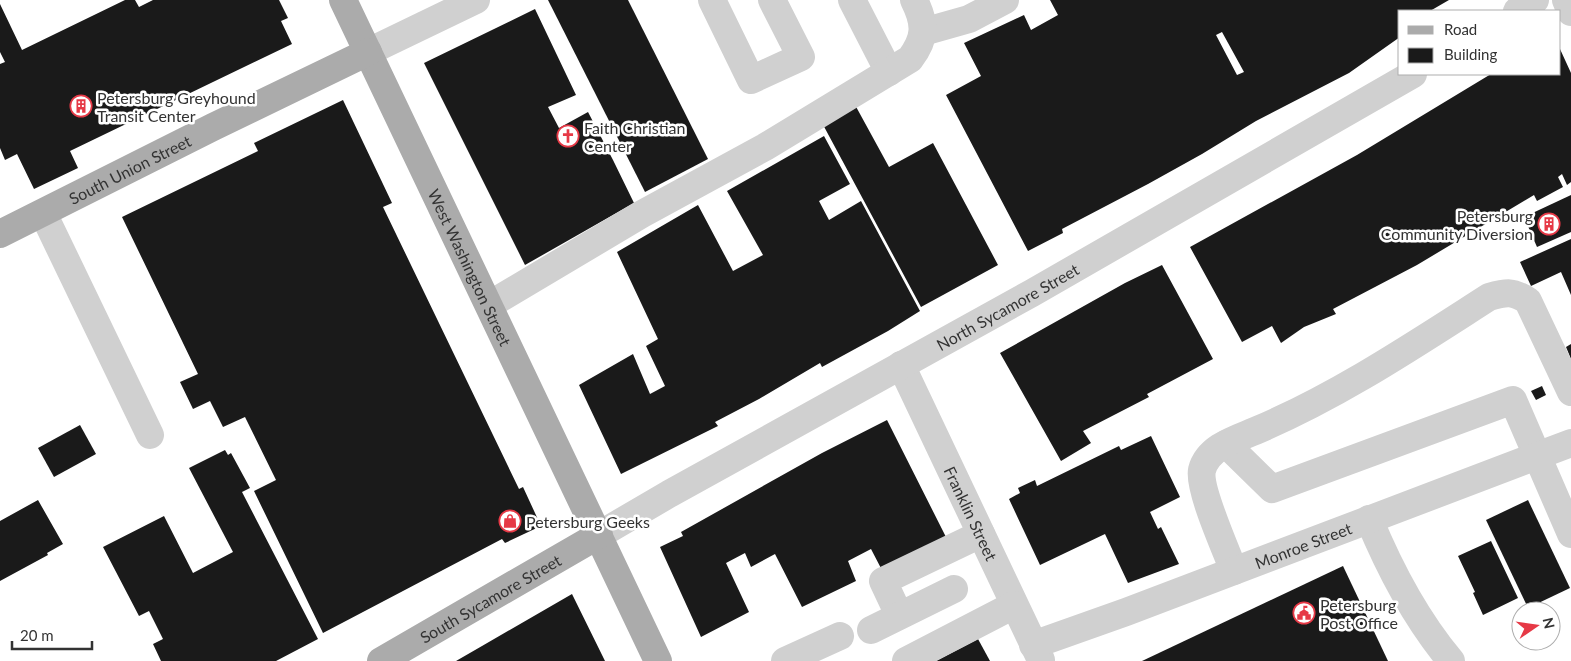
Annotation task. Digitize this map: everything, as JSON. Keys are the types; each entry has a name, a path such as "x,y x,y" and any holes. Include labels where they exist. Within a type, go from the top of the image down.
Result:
{"main road":[{"name":"West Washington Street","path":"343,0 658,661"},
{"name":"South Union Street","path":"0,234 212,127 368,52"},
{"name":"South Sycamore Street","path":"381,661 599,535"}],"street":[{"path":"368,52 476,0"},
{"path":"712,0 752,80 801,57 772,0"},
{"path":"852,0 889,72"},
{"path":"488,305 642,214 765,147 910,59 918,48 923,32 922,16 914,0"},
{"path":"923,32 969,19 1005,0"},
{"path":"1519,10 1536,0"},
{"path":"1566,0 1571,12"},
{"name":"North Sycamore Street","path":"599,535 669,494 1032,293 1411,75"},
{"path":"43,213 150,436"},
{"path":"1234,570 1204,490 1202,471 1208,455 1226,444 1274,423 1366,375 1489,297 1504,293 1517,294 1528,301 1571,392"},
{"name":"Franklin Street","path":"901,366 1037,653"},
{"path":"1226,444 1272,489 1513,400 1571,534"},
{"name":"Monroe Street","path":"1037,653 1126,612 1571,443"},
{"path":"1369,519 1386,559 1411,606 1450,661"},
{"path":"899,615 883,581 981,534"},
{"path":"871,630 954,589"},
{"path":"906,661 1014,605"},
{"path":"785,661 840,636"}],"building":[{"name":"Petersburg Greyhound Transit Center","path":"125,0 135,0 139,7 153,0 279,0 288,18 281,21 292,44 70,151 78,168 34,189 17,154 5,160 0,148 0,64 5,62 0,52 0,4 22,50"},
{"path":"548,0 628,0 708,159 645,192"},
{"path":"1050,0 1449,0 1432,10 1398,10 1398,38 1349,73 1256,121 1202,154 1062,229 1063,233 1028,251 946,95 981,76 964,43 1024,15 1031,30 1058,15","holes":["1222,32 1244,72 1237,75 1216,35"]},
{"path":"535,9 576,95 548,107 559,128 588,112 634,203 525,265 424,63"},
{"path":"1561,51 1571,73 1571,182 1567,185 1562,174 1558,177 1563,187 1537,201 1534,195 1417,265 1333,309 1336,314 1304,327 1281,343 1272,326 1242,342 1190,247 1357,155 1489,75 1561,75"},
{"path":"343,100 392,203 383,207 519,489 523,487 541,526 505,543 502,539 323,633 254,491 276,480 245,417 223,427 210,401 193,409 180,382 198,374 122,217 258,151 254,143"},
{"path":"854,103 889,167 933,143 998,265 921,307 821,121"},
{"path":"824,136 850,184 819,201 829,220 861,201 920,311 822,367 820,363 759,399 715,422 718,426 621,474 579,385 633,354 650,394 665,386 646,346 658,339 617,252 698,205 733,271 763,255 727,191"},
{"name":"Petersburg Community Diversion","path":"1571,195 1571,232 1537,247 1524,217"},
{"path":"1571,239 1571,295 1561,272 1531,286 1520,262"},
{"path":"1162,265 1213,359 1147,394 1149,397 1083,431 1091,443 1061,461 1000,353 1125,283"},
{"path":"1571,344 1571,359 1566,347"},
{"path":"1542,386 1546,395 1536,400 1531,391"},
{"path":"887,420 949,543 885,576 871,549 848,561 856,581 802,607 775,554 751,567 745,553 726,563 749,612 701,637 660,547 683,536 681,532 822,453"},
{"path":"80,425 96,454 54,477 38,448"},
{"path":"1151,436 1180,497 1150,512 1158,529 1161,527 1179,564 1128,583 1105,534 1040,565 1009,499 1020,493 1018,488 1035,480 1037,486 1119,446 1121,450"},
{"path":"225,450 228,455 231,453 250,488 242,492 318,639 276,661 161,661 153,644 163,639 149,611 139,616 103,547 164,516 193,573 233,552 189,468"},
{"path":"38,500 63,544 47,553 48,555 0,581 0,521"},
{"path":"1528,500 1570,588 1543,601 1525,601 1486,520"},
{"path":"1491,541 1518,598 1483,615 1473,593 1475,592 1458,556"},
{"name":"Petersburg Post Office","path":"1343,566 1388,661 1142,661"},
{"path":"572,594 605,661 456,661 482,646"},
{"path":"978,639 990,661 936,661"}],"place":[{"name":"Petersburg Greyhound Transit Center","path":"81,106"},
{"name":"Faith Christian Center","path":"568,136"},
{"name":"Petersburg Community Diversion","path":"1549,224"},
{"name":"Petersburg Geeks","path":"510,521"},
{"name":"Petersburg Post Office","path":"1304,613"}]}
